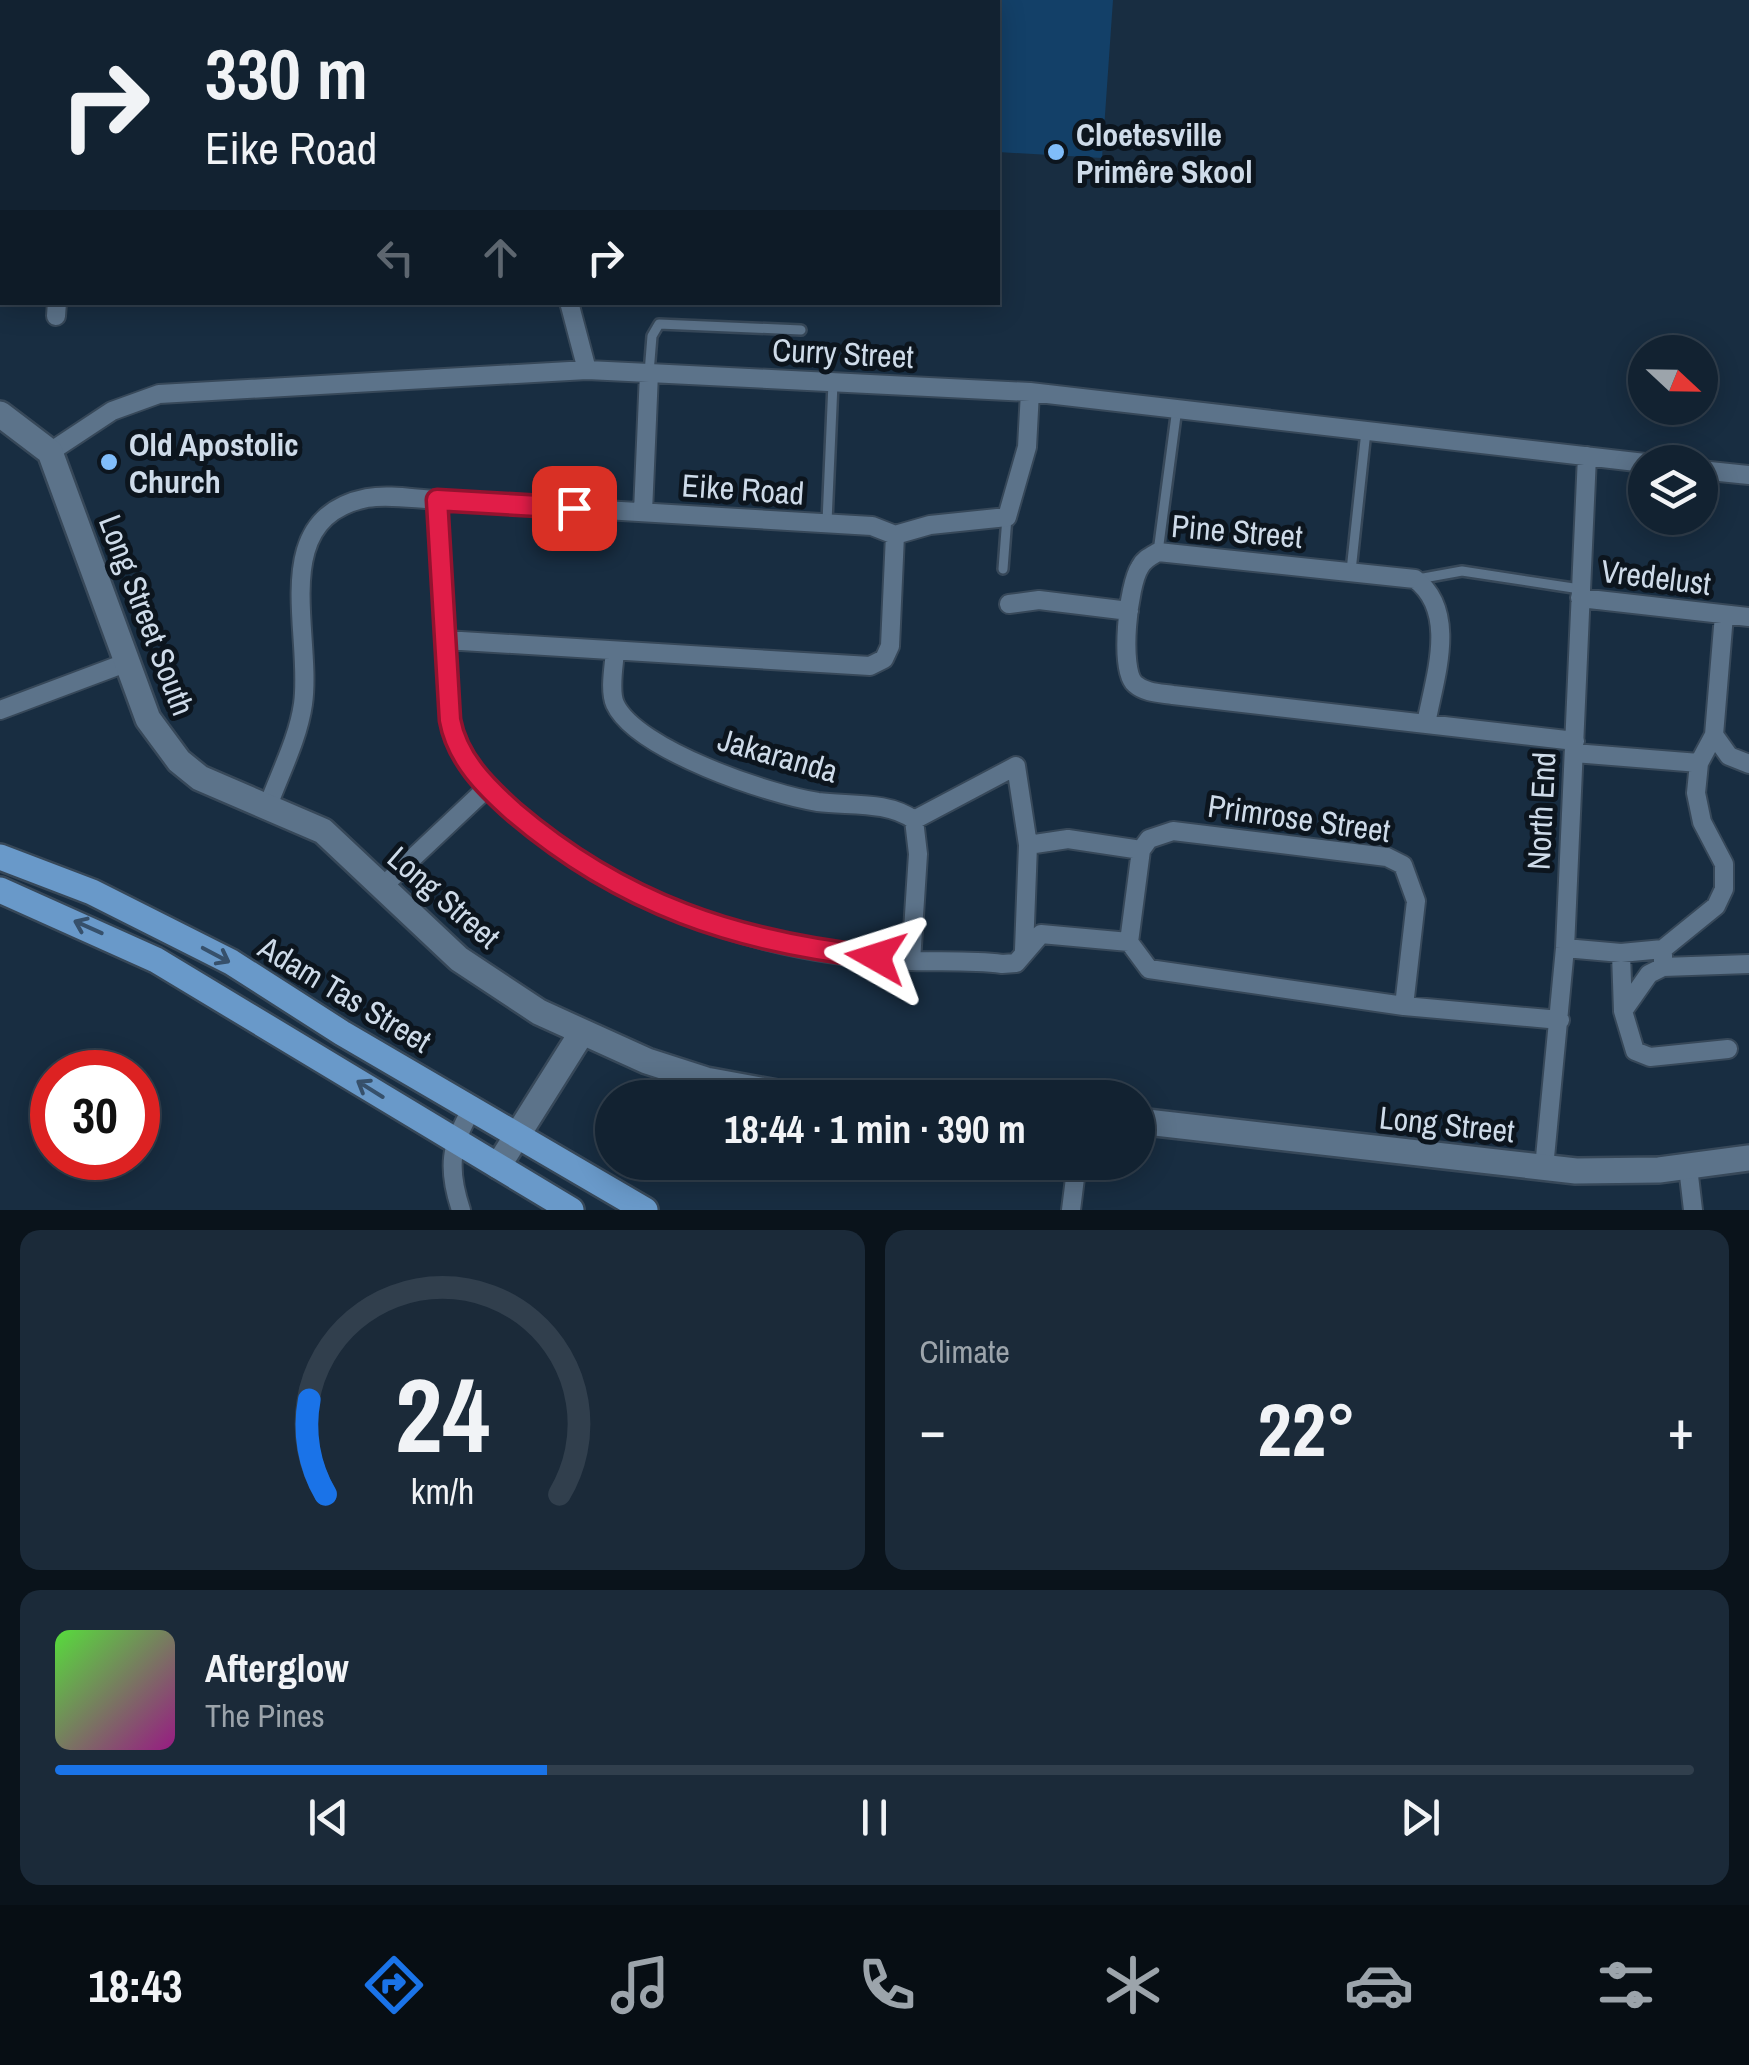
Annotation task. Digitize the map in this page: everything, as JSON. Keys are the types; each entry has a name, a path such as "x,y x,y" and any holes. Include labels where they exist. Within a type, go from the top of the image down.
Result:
{"main road":[{"name":"Adam Tas Street","path":"0,858 92,892 173,931 645,1210"},
{"name":"Adam Tas Street","path":"0,890 156,960 571,1210"}],"street":[{"path":"570,305 587,370"},
{"name":"Curry Street","path":"50,452 112,411 159,394 587,370 1030,392 1628,461"},
{"path":"642,512 649,372"},
{"path":"445,640 878,663 888,652 892,637 895,535 930,525 1007,517 1027,447 1030,392"},
{"path":"0,414 50,452"},
{"name":"Long Street South","path":"50,452 148,719 180,762 200,778 268,806"},
{"name":"North End","path":"1544,1168 1565,948 1587,456"},
{"path":"1718,472 1749,475"},
{"name":"Eike Road","path":"268,806 303,706 300,564 308,541 322,521 342,506 370,498 437,500 872,526 895,535"},
{"path":"437,500 453,736 487,788 560,851 643,898 752,937 805,949 911,961 1009,964 1016,963 1041,934 1130,942"},
{"name":"Pine Street","path":"1415,579 1158,552 1140,567 1129,611 1126,672 1133,683 1147,691 1426,724 1699,764"},
{"path":"1415,579 1431,593 1440,620 1426,724"},
{"name":"Vredelust","path":"1581,593 1749,617"},
{"path":"1008,604 1038,600 1129,611"},
{"name":"Vredelust","path":"1714,735 1724,615"},
{"name":"Jakaranda","path":"614,651 615,704 670,751 810,800 900,810 914,820"},
{"path":"0,710 128,662"},
{"path":"1623,1011 1663,958 1716,906 1724,889 1724,864 1697,808 1699,764 1714,735 1729,756 1749,764"},
{"path":"911,961 918,854 914,820 1016,766 1028,844 1024,950"},
{"path":"381,888 487,788"},
{"name":"Long Street","path":"268,806 322,831 459,958 526,1004 581,1034 706,1080"},
{"name":"Primrose Street","path":"1141,850 1149,838 1173,830 1387,858 1404,865 1416,901 1404,1006"},
{"path":"1028,844 1068,840 1141,850 1130,942 1138,960 1160,974 1404,1006 1560,1020"},
{"path":"1565,948 1749,964"},
{"path":"1621,953 1623,1011 1630,1042 1640,1054 1728,1049"},
{"path":"498,1166 581,1034"},
{"path":"460,1210 451,1180 453,1140 473,1108"},
{"name":"Long Street","path":"1155,1123 1544,1168 1614,1172 1749,1158"},
{"path":"1688,1167 1693,1210"},
{"path":"1071,1210 1075,1180"}],"lane":[{"path":"649,372 652,336 658,324 801,330"},
{"path":"827,525 834,384"},
{"path":"1158,552 1177,408"},
{"path":"1351,571 1366,431"},
{"path":"1003,568 1007,517"},
{"path":"1415,579 1462,571 1581,593"}],"shaded area":[{"path":"1000,0 1113,0 1102,158 1000,152"}],"place":[{"name":"Cloetesville Primêre Skool","path":"1056,152"},
{"name":"Old Apostolic Church","path":"109,462"}],"route":[{"path":"574,508 437,500 450,720 460,750 487,788 560,851 608,882 752,937 805,949 876,957"}]}
